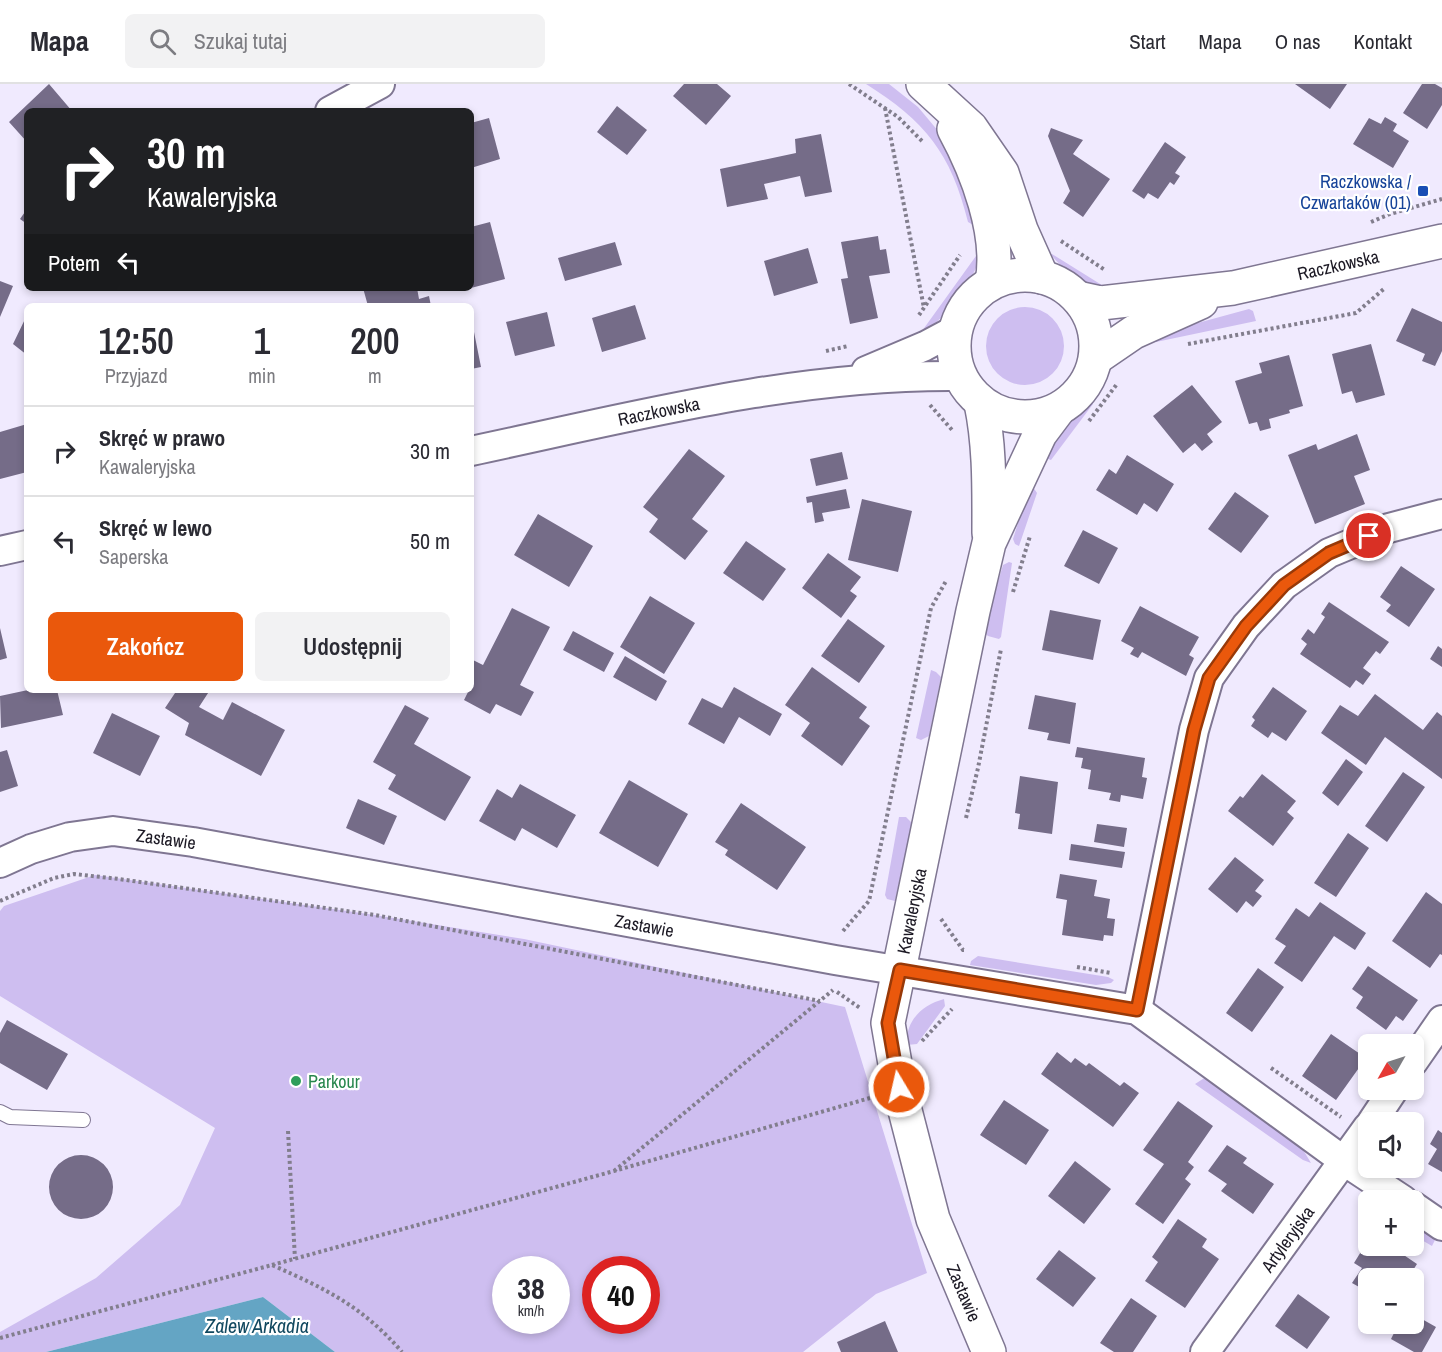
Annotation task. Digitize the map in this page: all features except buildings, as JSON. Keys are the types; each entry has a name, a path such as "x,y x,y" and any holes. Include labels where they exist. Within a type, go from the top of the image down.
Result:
{"street":[{"path":"336,108 380,84"},
{"path":"931,92 971,128 1002,173 1042,277"},
{"path":"931,92 961,141 980,189 993,238 995,269 992,282"},
{"name":"Raczkowska","path":"1078,298 1101,303 1233,288 1442,241"},
{"path":"1017,275 1042,277 1062,285 1078,298 1090,316 1096,336 1096,358 1089,379 1076,397 1058,410 1039,417 1019,418 999,413 981,403 969,391 960,376 954,353 955,330 962,311 975,294 992,282 1017,275"},
{"name":"Raczkowska","path":"1096,358 1134,332 1233,288"},
{"name":"Raczkowska","path":"848,379 926,346 955,330"},
{"name":"Raczkowska","path":"474,450 696,404 848,379 915,375 960,376"},
{"name":"Kawaleryjska","path":"981,403 988,434 989,543"},
{"name":"Kawaleryjska","path":"1058,410 1040,434 989,543 900,970 1140,998 1344,1161 1388,1190"},
{"path":"1140,998 1194,730 1209,678 1246,626 1284,585 1329,553 1389,528 1442,514"},
{"path":"0,551 24,546"},
{"name":"Zastawie","path":"0,863 31,849 70,837 113,831 193,842 900,970 888,1023 899,1087 933,1219 988,1352"},
{"path":"1424,1046 1442,1020"},
{"name":"Artyleryjska","path":"1205,1352 1358,1142"},
{"path":"1424,1214 1442,1226"}],"lane":[{"path":"0,1112 10,1117 83,1120"}],"path":[{"path":"885,108 924,308"},
{"path":"1186,345 1356,313 1389,284"},
{"path":"1009,603 1033,527"},
{"path":"869,901 912,688 931,608 947,579"},
{"path":"964,826 978,768 1001,647"},
{"path":"0,901 54,878 74,874 119,879 375,915 821,1001"},
{"path":"941,918 963,950 974,951"},
{"path":"1074,967 1107,972 1140,998"},
{"path":"614,1171 834,989"},
{"path":"952,1009 960,1007"},
{"path":"1267,1065 1358,1122"},
{"path":"0,1338 296,1259 870,1098"},
{"path":"288,1131 296,1259"},
{"path":"272,1265 314,1284 367,1316 402,1352"}],"shaded area":[{"path":"866,84 889,84 918,107 939,132 958,163 975,226 968,222 953,177 933,141 904,111"},
{"path":"1052,254 1105,287 1089,284 1075,277 1056,261"},
{"path":"981,255 972,277 958,298 942,317 924,332 922,331 976,256"},
{"path":"1025,307 1040,310 1053,318 1061,331 1064,346 1061,361 1053,374 1040,382 1025,385 1010,382 997,374 989,361 986,346 989,331 997,318 1010,310"},
{"path":"1249,309 1253,311 1256,321 1156,342 1150,336"},
{"path":"1091,402 1093,404 1051,460 1039,456 1065,423 1082,413"},
{"path":"1033,487 1037,493 1019,546 1013,539 1029,488"},
{"path":"1012,563 999,639 985,633 1003,565"},
{"path":"931,670 941,677 929,736 921,740 916,738"},
{"path":"899,817 906,817 912,823 895,901 887,899 885,895"},
{"path":"95,875 524,939 845,1007 927,1273 876,1294 803,1352 335,1352 263,1297 46,1352 0,1352 0,1332 96,1278 180,1205 215,1128 0,996 0,911 4,906"},
{"path":"978,956 1108,977 1114,980 1111,983 1096,985 970,965 971,961"},
{"path":"944,999 945,1006 917,1044 907,1045 909,1029 916,1015 929,1005"},
{"path":"1206,1077 1302,1148 1311,1163 1303,1160 1195,1084"},
{"path":"1424,1231 1436,1238 1432,1246 1424,1241"}],"water":[{"name":"Zalew Arkadia","path":"263,1297 335,1352 46,1352"}],"place":[{"name":"Raczkowska / Czwartaków (01)","path":"1423,191"},
{"name":"Parkour","path":"296,1081"}],"route":[{"path":"899,1087 888,1023 900,970 1137,1010 1194,730 1209,678 1246,626 1284,585 1329,553 1369,536"}]}
